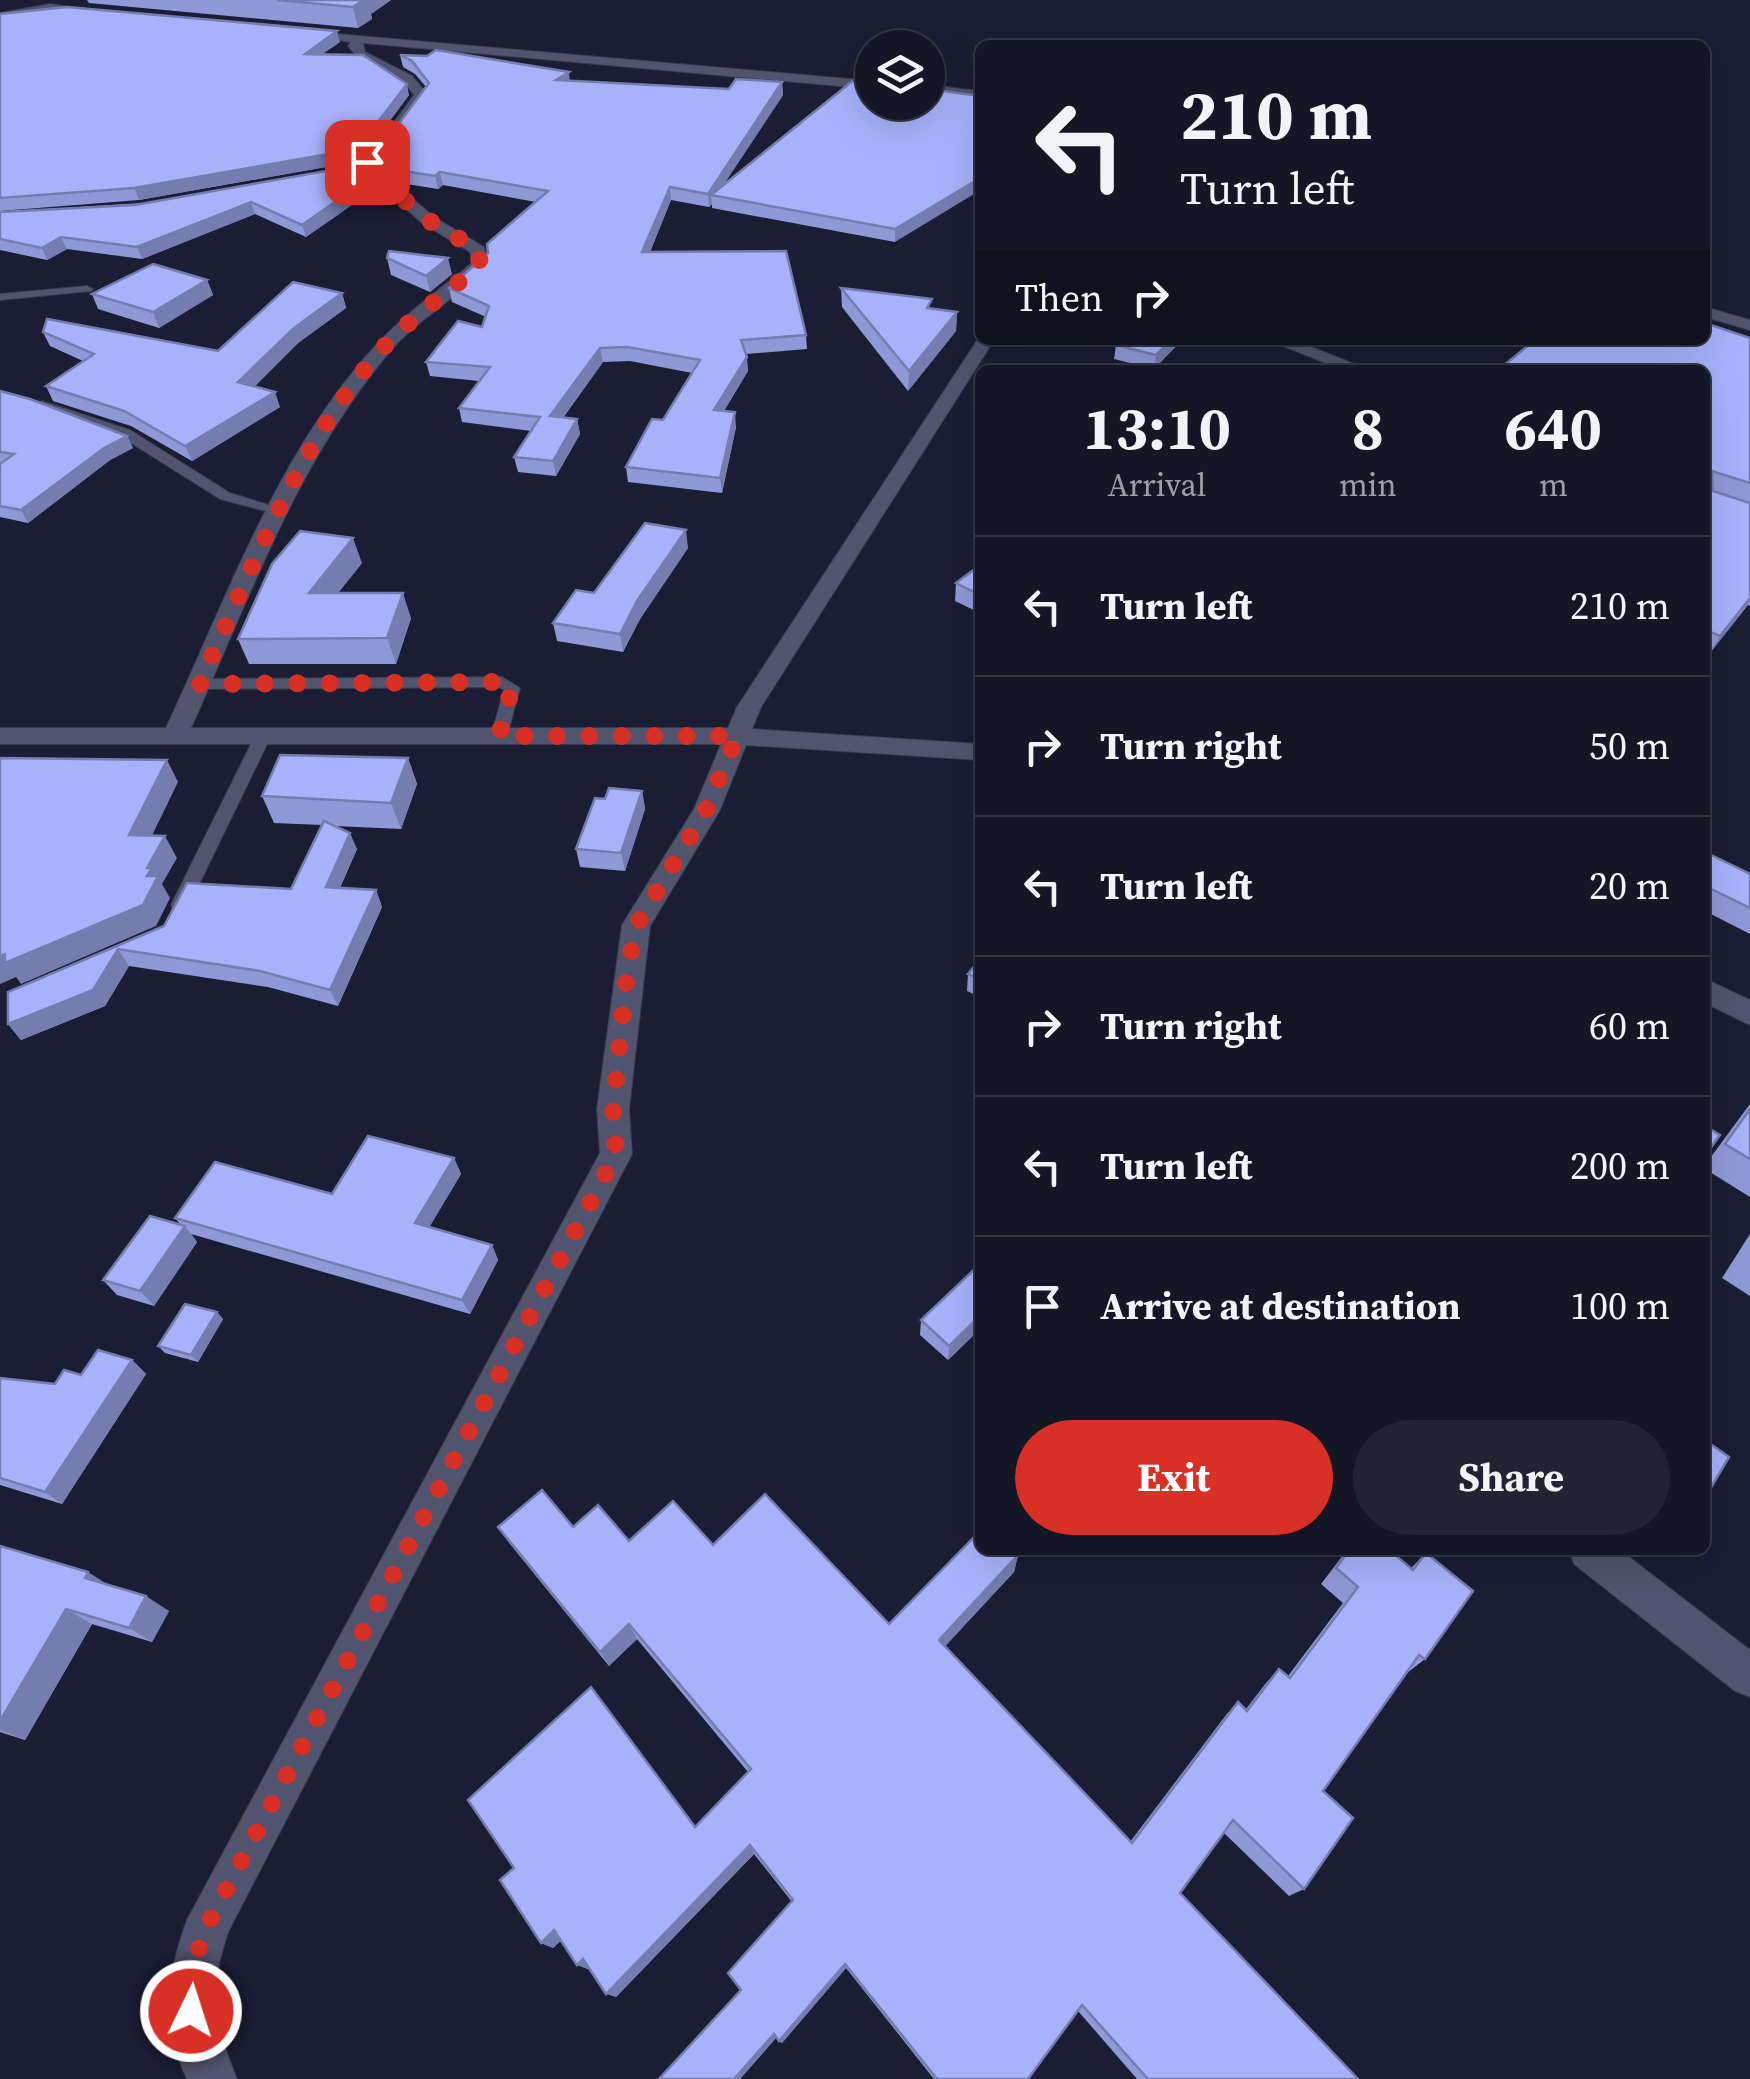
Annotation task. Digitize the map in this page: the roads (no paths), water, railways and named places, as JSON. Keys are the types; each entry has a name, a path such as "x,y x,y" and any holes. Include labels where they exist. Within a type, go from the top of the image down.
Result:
{"street":[{"path":"0,17 31,5 102,12"},
{"path":"324,35 855,83"},
{"path":"174,736 281,511 336,411 398,333 480,264 478,250 428,220 359,169 422,96 406,76 359,55 354,46 360,39"},
{"path":"945,91 975,94"},
{"path":"1710,313 1750,325"},
{"path":"212,2079 194,2046 188,1977 210,1920 616,1154 613,1110 627,973 636,926 706,810 750,707 982,345"},
{"path":"1292,345 1346,365"},
{"path":"0,736 737,736 975,752"},
{"path":"1710,993 1750,1014"},
{"path":"1594,1555 1750,1676"}],"lane":[{"path":"0,296 87,289"},
{"path":"42,405 124,433 225,496 249,506 281,511"},
{"path":"199,684 502,682 512,688 499,736"},
{"path":"174,917 263,736"}]}
